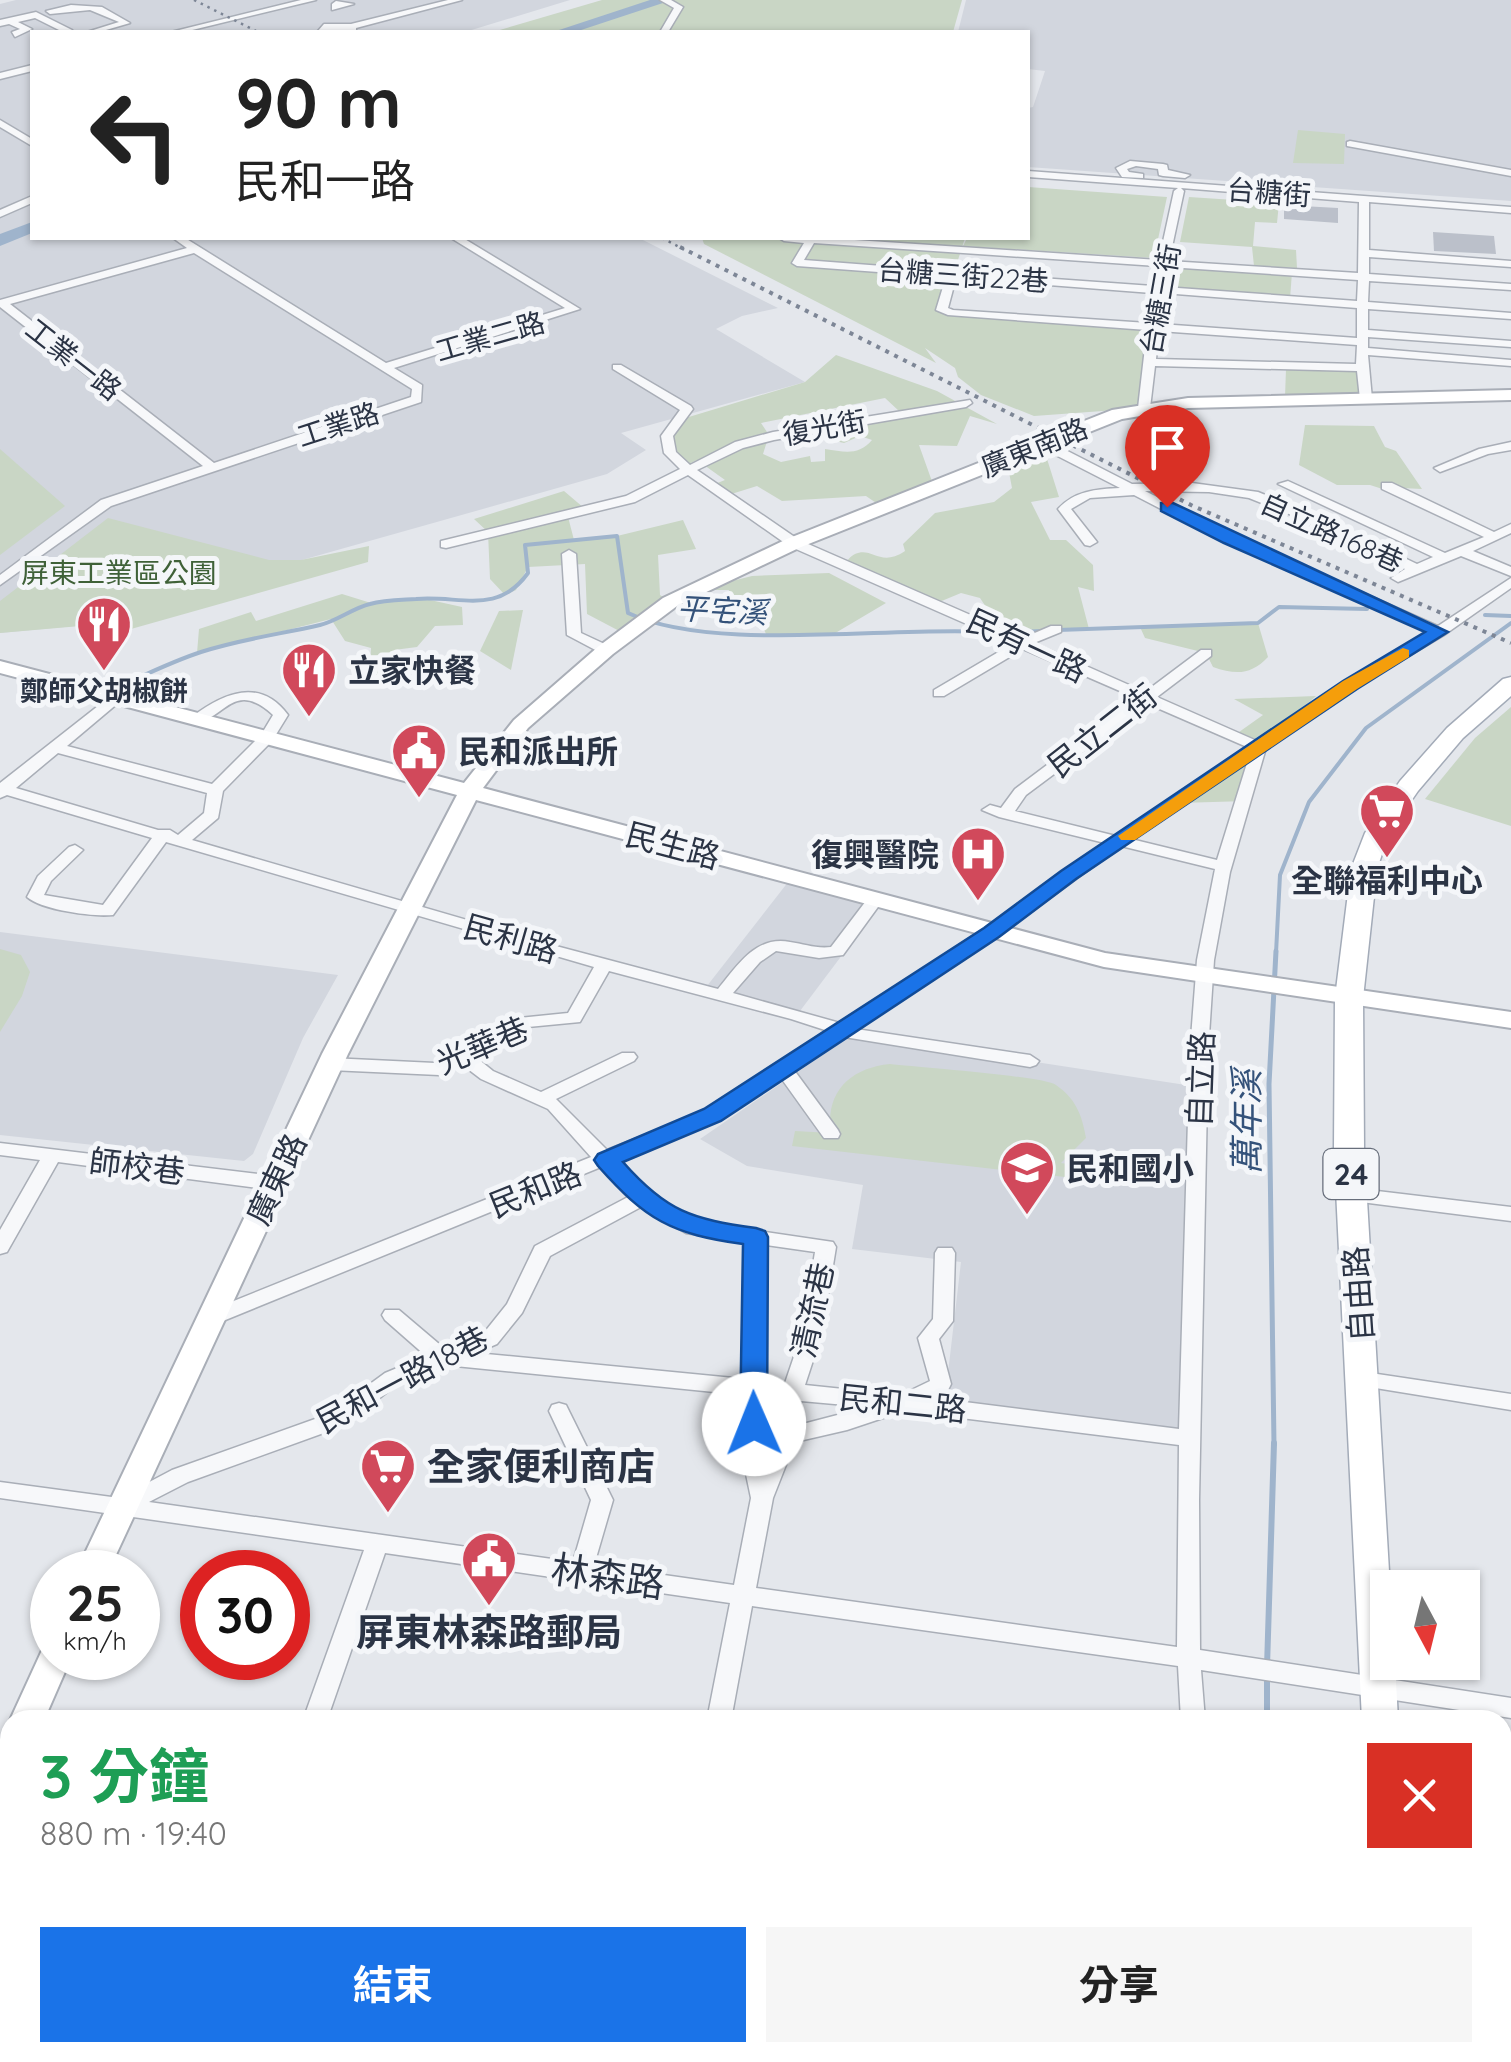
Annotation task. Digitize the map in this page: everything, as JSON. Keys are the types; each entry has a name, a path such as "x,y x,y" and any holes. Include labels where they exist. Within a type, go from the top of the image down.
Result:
{"main road":[{"name":"自由路","path":"1379,1710 1352,1195 1348,998 1364,870 1376,833 1454,733 1511,684"}],"street":[{"path":"184,30 312,0"},
{"path":"323,30 328,26 351,30 458,0"},
{"path":"664,0 678,10 665,30"},
{"path":"332,4 350,4"},
{"path":"50,12 73,6 98,7 126,23 99,30"},
{"path":"5,22 36,15 65,30"},
{"path":"394,16 407,22"},
{"path":"5,22 28,29 15,34"},
{"path":"0,76 30,68"},
{"path":"0,123 30,142"},
{"path":"0,136 30,128"},
{"path":"1350,144 1390,146 1453,164 1511,173"},
{"path":"1163,173 1186,174"},
{"name":"台糖街","path":"1030,177 1364,202"},
{"name":"台糖街","path":"1030,177 1511,212"},
{"name":"台糖三街","path":"1144,408 1158,290 1180,191"},
{"path":"0,214 30,200"},
{"path":"1364,202 1362,368 1366,399"},
{"name":"工業路","path":"0,581 106,503 417,399 418,388 386,366 181,240"},
{"name":"工業二路","path":"386,366 574,309 459,240"},
{"name":"台糖三街22巷","path":"810,240 797,264 1511,316"},
{"path":"871,240 962,243 1511,287"},
{"path":"962,243 942,310 952,313 1362,342 1511,344"},
{"name":"工業一路","path":"196,249 2,303 210,466"},
{"path":"1364,254 1511,264"},
{"path":"1362,342 1511,363"},
{"path":"1149,362 1362,368"},
{"path":"616,367 686,409 667,436 670,452 686,469 794,543"},
{"name":"廣東南路","path":"470,791 521,724 643,620 692,590 794,543 1118,414 1188,403 1511,395"},
{"name":"復光街","path":"446,544 630,499 740,445 773,436 966,404"},
{"path":"1042,443 1230,539 1439,632"},
{"path":"1440,468 1475,458 1493,447 1511,446"},
{"name":"自立路168巷","path":"1090,542 1064,509 1069,503 1087,494 1175,483 1189,489 1254,496 1416,569"},
{"path":"1284,484 1441,556"},
{"path":"1387,486 1495,537"},
{"path":"1398,578 1441,556 1466,552 1511,528"},
{"name":"民有一路","path":"794,543 1259,747"},
{"path":"1466,552 1511,572"},
{"path":"569,554 574,635 606,650"},
{"path":"1259,747 1511,582"},
{"path":"939,693 1056,628"},
{"name":"民立二街","path":"1121,840 998,812 1206,652"},
{"name":"民生路","path":"0,667 992,932 1142,968 1348,998"},
{"path":"1,790 117,698"},
{"path":"183,838 212,815 216,790 266,738 281,715 271,704 228,699 198,719"},
{"name":"民和路","path":"211,1318 712,1115 992,932 1259,747"},
{"name":"自立路","path":"1192,1710 1188,1658 1190,1438 1204,977 1222,866 1250,794 1259,747"},
{"path":"56,748 216,790"},
{"name":"民利路","path":"1,790 183,838 410,908 842,1029"},
{"name":"廣東路","path":"102,1550 330,1064 470,791"},
{"path":"75,850 44,879 35,896 45,902 107,910 164,833"},
{"path":"1121,840 1222,866"},
{"path":"721,996 767,949 780,946 819,955 837,951 876,900"},
{"name":"光華巷","path":"330,1064 439,1069 482,1039 525,1022 574,1018 604,964"},
{"path":"1348,998 1511,1020"},
{"path":"842,1029 853,1034 1030,1061"},
{"path":"462,1055 488,1075 541,1099 578,1126 642,1199 693,1228 756,1237 754,1460 762,1498 721,1710"},
{"path":"541,1099 628,1057"},
{"path":"783,1068 831,1134"},
{"name":"師校巷","path":"0,1149 274,1182"},
{"path":"0,1247 52,1156"},
{"path":"1352,1195 1511,1214"},
{"name":"民和一路18巷","path":"121,1508 180,1476 336,1420 392,1378 490,1338 515,1308 542,1251 642,1199"},
{"name":"清流巷","path":"756,1237 826,1247 812,1333 792,1392 787,1434 762,1498"},
{"path":"787,1434 849,1424 906,1404 941,1384 928,1338 943,1321 945,1253"},
{"path":"392,1315 442,1358"},
{"name":"民和二路","path":"442,1358 906,1404 1190,1438"},
{"path":"1364,1380 1511,1402"},
{"path":"559,1411 602,1500 581,1573"},
{"name":"林森路","path":"0,1490 1378,1688"},
{"path":"320,1710 378,1543"},
{"path":"31,1710 44,1680"},
{"path":"1378,1688 1511,1708"}],"shaded area":[{"path":"16,0 570,0 472,30 30,30 30,240 643,240 778,308 742,316 716,329 805,382 621,433 646,450 607,474 302,560 129,621 0,633 0,4"},
{"path":"966,0 1511,0 1511,201 1030,167 1030,108 1045,71 1030,69 1030,30 958,30"},
{"path":"792,877 882,902 797,1015 707,986"},
{"path":"0,932 338,975 303,1038 253,1154 244,1161 0,1135"},
{"name":"民和國小","path":"853,1034 1199,1087 1190,1438 944,1407 961,1262 852,1249 863,1185 747,1166 700,1139"}],"green space":[{"path":"602,0 962,0 954,30 500,30"},
{"path":"1298,130 1345,134 1344,164 1293,163"},
{"path":"1030,187 1167,197 1154,258 963,246 966,240 1030,240"},
{"path":"1189,197 1279,203 1277,223 1255,222 1253,246 1296,250 1297,268 1254,266 1252,247 1180,242"},
{"path":"703,240 964,240 942,310 1152,327 1144,408 1034,416 981,395 958,377 955,368 925,348 936,363"},
{"path":"1166,263 1292,272 1290,299 1158,289"},
{"path":"836,355 937,391 997,424 970,416 957,446 919,445 934,487 882,507 866,496 782,501 757,486 725,496 710,486 725,480 697,460 682,467 666,432 669,423 805,382","holes":["885,398 899,411 792,431 844,443 860,436 872,440 856,451 825,449 825,461 811,462 810,456 781,462 763,454 769,435 761,423"]},
{"path":"1362,368 1366,399 1285,397 1286,369"},
{"path":"1305,425 1374,426 1385,447 1396,451 1422,489 1402,488 1398,494 1370,485 1337,485 1299,465"},
{"path":"1042,443 1059,497 1031,502 1050,540 1066,540 1093,565 1094,591 1078,587 1089,629 997,633 994,619 980,598 961,593 932,605 842,565 861,552 889,558 905,551 903,544 935,513 994,502 1012,488 1008,467"},
{"name":"屏東工業區公園","path":"0,449 65,506 0,555"},
{"path":"564,491 584,508 567,513 574,540 617,536 683,520 696,549 658,555 660,595 670,602 625,634 587,614 585,564 528,567 516,590 505,595 490,579 488,532 474,519"},
{"name":"屏東工業區公園","path":"108,518 269,560 301,560 369,546 368,562 92,640 126,622 0,633 0,601"},
{"path":"829,573 886,603 832,635 767,636 754,608 727,604 729,590 696,590 752,576"},
{"path":"342,594 371,603 421,598 462,607 463,625 435,626 417,647 394,650 393,681 369,684 371,648 345,641 331,619 197,653 199,629 251,612 256,621"},
{"path":"523,610 511,670 480,651 499,611"},
{"path":"1258,623 1268,657 1249,670 1236,672 1213,667 1206,653 1145,638 1140,627"},
{"path":"1316,696 1262,745 1247,801 1179,803 1258,748 1232,737 1263,715 1234,699"},
{"path":"1511,707 1511,826 1425,799 1475,738"},
{"path":"0,949 21,955 30,972 22,996 0,1032"},
{"path":"890,1064 1005,1075 1056,1085 1077,1108 1086,1138 1061,1163 1086,1167 1083,1179 792,1146 795,1131 831,1133 832,1105 844,1084 863,1071"}],"building":[{"path":"1284,205 1338,208 1338,223 1284,219"},
{"path":"1433,232 1494,236 1496,254 1434,251"}],"waterway":[{"path":"568,30 665,0"},
{"path":"0,241 30,228"},
{"name":"平宅溪","path":"109,691 201,652 320,625 375,603 432,598 491,599 504,595 528,573 525,545 617,536 628,613 664,625 753,635 987,632"},
{"name":"平宅溪","path":"1058,630 1258,623 1279,607 1367,609"},
{"name":"平宅溪","path":"1485,615 1511,616"},
{"name":"萬年溪","path":"1276,953 1280,875 1309,802 1366,728 1511,623"},
{"name":"平宅溪","path":"1003,633 1042,631"},
{"name":"平宅溪","path":"79,705 99,696"},
{"name":"萬年溪","path":"1274,1444 1269,1084 1276,951"},
{"name":"萬年溪","path":"1267,1667 1274,1444"},
{"name":"萬年溪","path":"1267,1678 1267,1710"}],"railway":[{"path":"194,0 254,30"},
{"path":"666,240 685,250"},
{"path":"680,247 1193,506 1511,643"}],"slow traffic":[{"path":"1128,836 1350,685 1403,654"}],"place":[{"name":"鄭師父胡椒餅","path":"104,673"},
{"name":"立家快餐","path":"309,719"},
{"name":"民和派出所","path":"419,800"},
{"name":"全聯福利中心","path":"1387,860"},
{"name":"復興醫院","path":"978,903"},
{"name":"民和國小","path":"1027,1217"},
{"name":"全家便利商店","path":"388,1515"},
{"name":"屏東林森路郵局","path":"489,1608"}],"route":[{"path":"754,1424 756,1237 693,1228 642,1199 606,1160 712,1115 992,932 1068,875 1350,685 1439,632 1167,507"}]}
